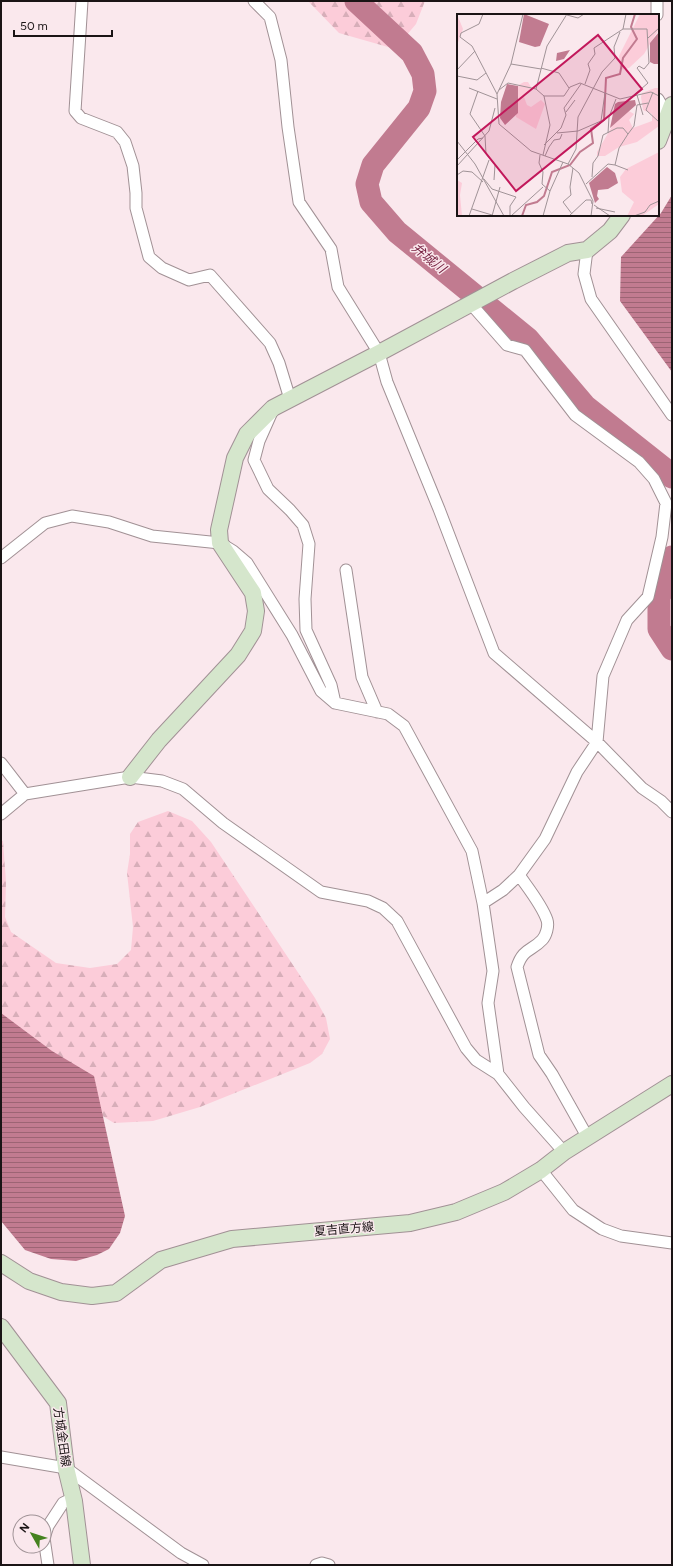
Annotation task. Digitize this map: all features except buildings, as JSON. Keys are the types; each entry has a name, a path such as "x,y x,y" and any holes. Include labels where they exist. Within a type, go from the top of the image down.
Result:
{"main road":[{"path":"659,138 670,111"},
{"path":"130,777 158,740 238,655 253,632 256,611 252,593 220,543 219,530 234,458 247,434 273,408 379,354 568,253 587,250 610,231 621,216"},
{"name":"夏吉直方線","path":"1,1263 30,1281 61,1292 92,1296 116,1293 161,1260 232,1239 410,1223 456,1212 504,1192 541,1170 564,1152 672,1084"},
{"name":"方城金田線","path":"1,1327 58,1403 66,1468 73,1498 82,1565"}],"street":[{"path":"82,1 75,111 81,118 117,132 125,142 133,166 136,208 149,256 162,268 189,280 210,275 270,343 279,363 290,399"},
{"path":"254,1 270,17 281,60 288,126 299,202 330,249 338,287 379,354 387,382 440,509 494,653 597,742 642,788 661,801 672,812"},
{"path":"657,1 657,14"},
{"path":"659,100 670,111"},
{"path":"587,250 584,274 591,299 672,414"},
{"path":"471,304 506,345 525,350 575,415 639,462 654,479 666,503 662,537 648,597 627,620 603,676 597,742 577,772 545,839 519,875 503,890 483,903"},
{"path":"273,408 259,441 254,460 268,489 303,525 309,544 305,599 306,630 331,686 335,703"},
{"path":"1,558 45,523 72,516 109,522 152,536 220,543 233,551 247,563 292,635 321,691 335,703 388,714 404,726 472,851 483,903 493,971 488,1003 498,1074"},
{"path":"346,570 362,677 377,712"},
{"path":"1,762 25,794"},
{"path":"1,814 25,794 130,777 162,782 183,789 224,823 321,892 368,901 383,908 397,921 466,1048 476,1060 498,1074 524,1107 564,1152"},
{"path":"519,875 548,921 547,932 542,940 527,950 519,960 518,967 539,1055 552,1074 588,1138"},
{"path":"541,1170 573,1210 602,1229 621,1236 672,1243"},
{"path":"1,1457 66,1468 181,1553 203,1565"},
{"path":"48,1565 44,1538 48,1526 63,1503 73,1498"},
{"path":"316,1565 322,1563 329,1565"}],"green space":[{"path":"308,1 425,1 416,24 395,49 339,33"},
{"path":"168,811 192,821 211,842 315,998 326,1018 330,1039 322,1054 310,1063 200,1107 153,1121 114,1123 96,1112 1,1039 1,840 3,841 6,882 5,917 11,932 56,963 90,968 117,964 131,950 133,927 127,873 130,854 130,834 138,822"}],"shaded area":[{"path":"672,195 672,372 620,301 621,257 661,213"},
{"path":"1,1013 52,1051 94,1076 125,1216 120,1233 109,1249 97,1255 76,1261 51,1259 25,1250 1,1221"}],"waterway":[{"name":"弁城川","path":"356,1 412,53 423,74 425,91 419,108 373,165 367,184 371,202 397,232 528,339 585,406 671,474 672,477"},
{"name":"弁城川","path":"672,557 659,598 659,629 672,649"}]}
